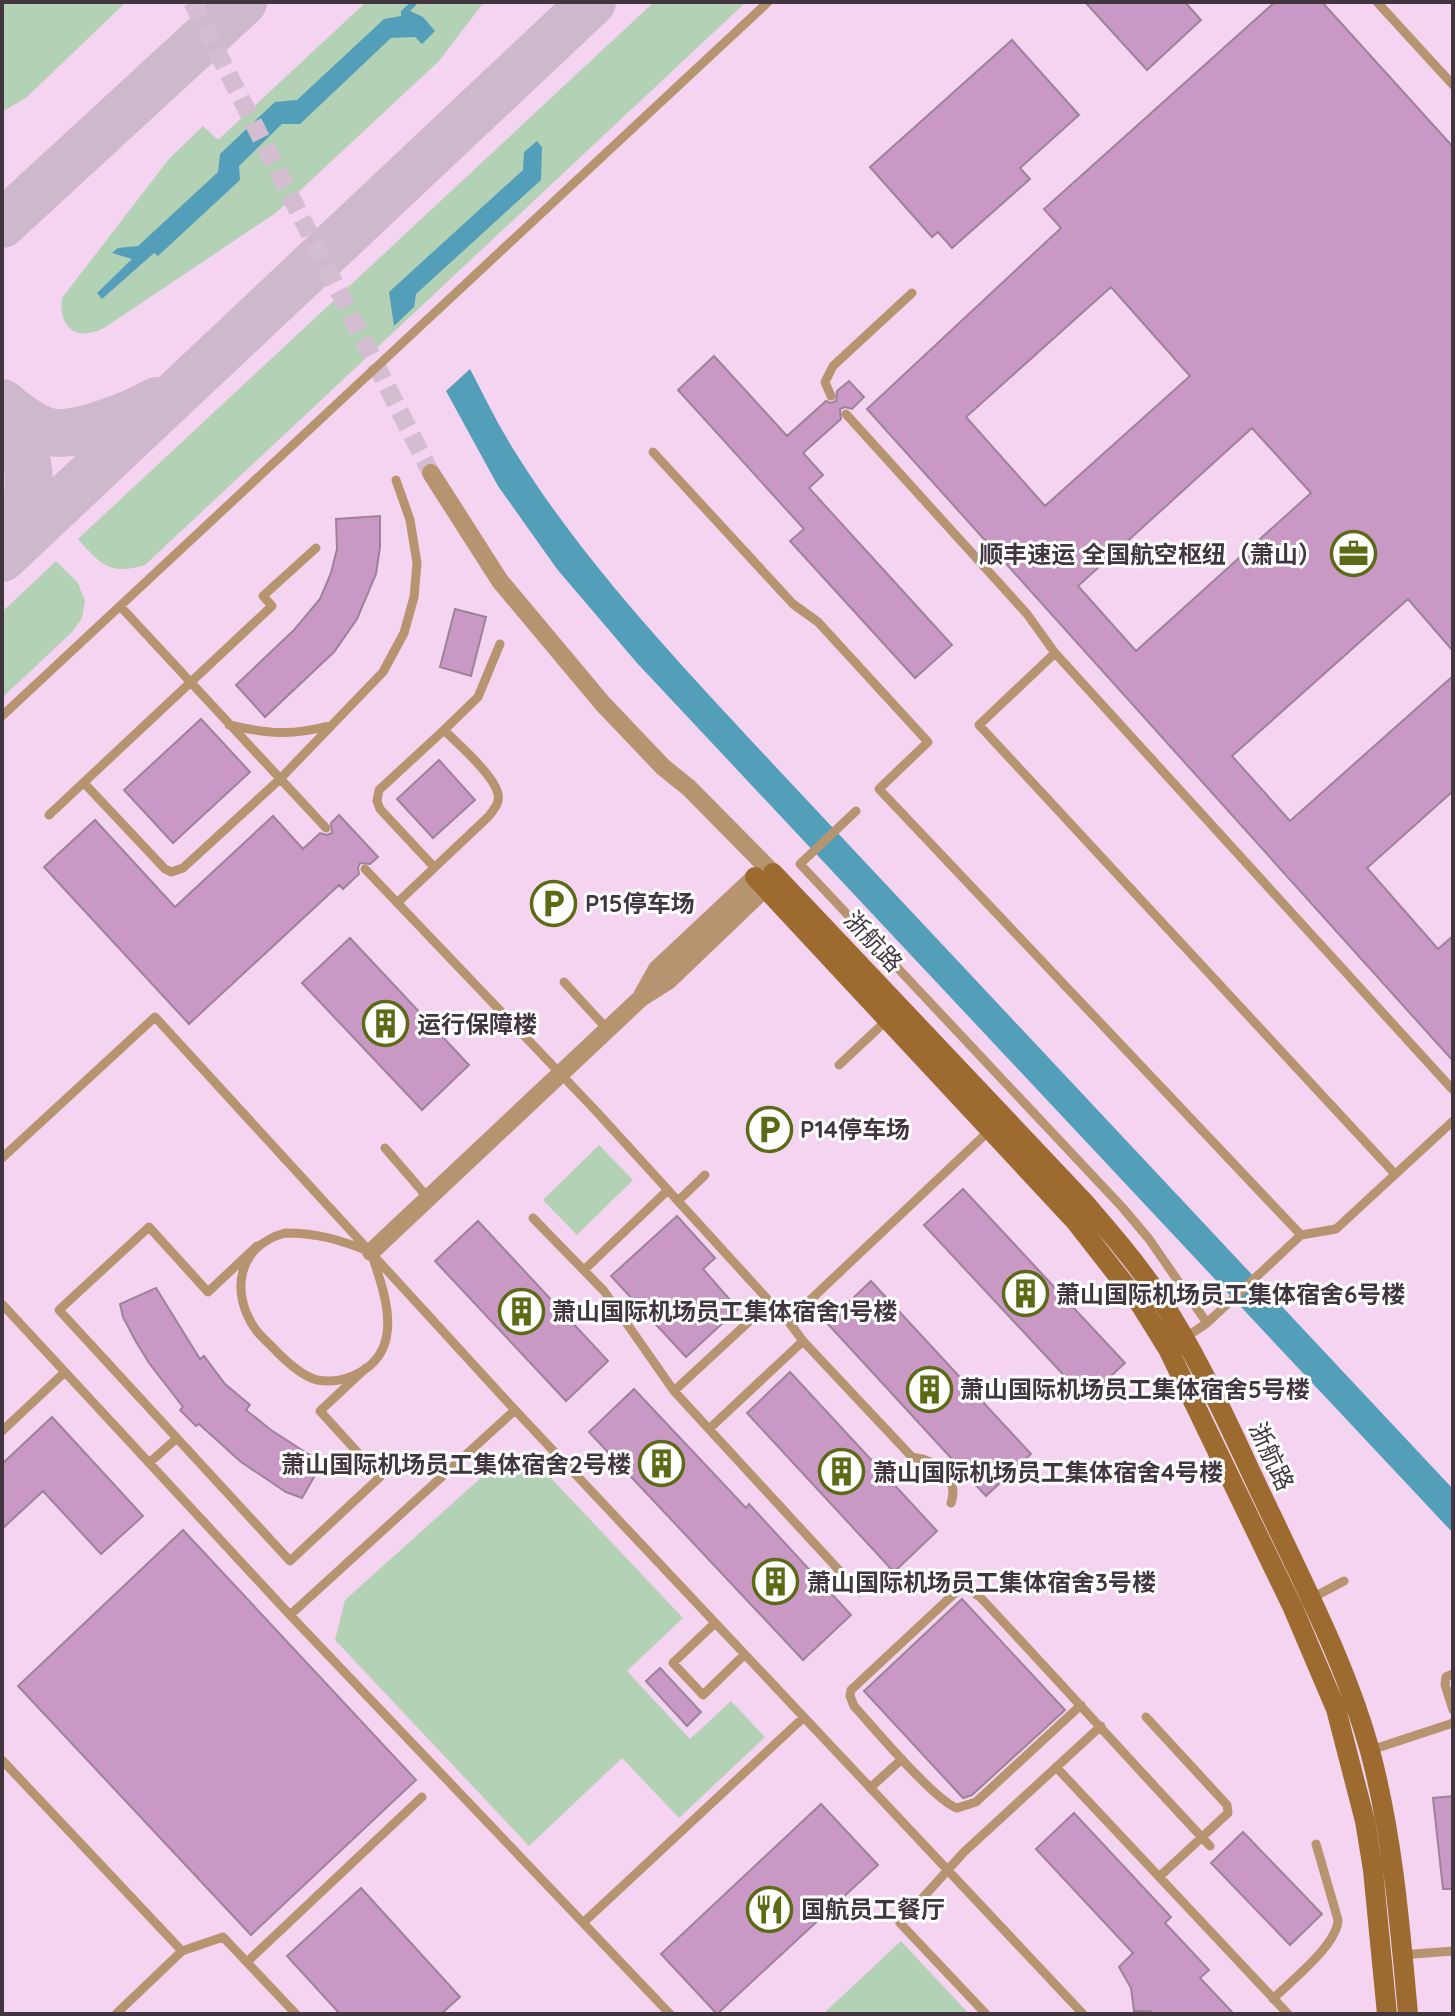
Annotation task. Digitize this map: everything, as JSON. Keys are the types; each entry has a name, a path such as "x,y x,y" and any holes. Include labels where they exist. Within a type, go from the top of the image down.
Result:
{"street":[{"path":"371,1252 641,998 657,969 765,879 689,788 663,767 603,704 500,581 431,473"},
{"name":"浙航路","path":"765,879 887,1020 1101,1252 1140,1304 1176,1344"},
{"name":"浙航路","path":"765,879 1094,1213 1147,1280 1302,1603 1343,1671 1360,1753 1389,1843 1392,1956 1387,2014"},
{"name":"浙航路","path":"1392,1956 1408,2014"}],"lane":[{"path":"2,716 768,2"},
{"path":"1377,2 1453,85"},
{"path":"831,396 825,382 833,366 912,293"},
{"path":"846,414 1027,614 1055,653 1453,1090"},
{"path":"653,452 793,604 818,622 928,742 879,789 1301,1235"},
{"path":"84,783 171,872 183,868 279,780 383,672 404,633 414,597 417,563 410,520 396,480"},
{"path":"49,815 272,606 263,596 316,548"},
{"path":"120,606 326,828"},
{"path":"434,867 380,809 377,801 379,790 478,697 500,644"},
{"path":"1055,653 979,725 1395,1174"},
{"path":"229,725 285,734 335,724"},
{"path":"397,903 498,804 498,792 489,778 444,730"},
{"path":"856,811 800,864 1122,1207 1149,1239 1207,1323"},
{"path":"365,869 561,1074 912,1457 937,1464 952,1485 954,1495 951,1503"},
{"path":"564,982 608,1030"},
{"path":"2,1158 155,1017 515,1410 1083,2014"},
{"path":"839,1065 887,1020"},
{"path":"1176,1344 1207,1323 1301,1235 1336,1229 1453,1121"},
{"path":"788,1321 990,1129"},
{"path":"385,1148 429,1199"},
{"path":"678,1201 705,1175"},
{"path":"584,1270 668,1190"},
{"path":"533,1218 604,1291 674,1391 859,1592"},
{"path":"149,1227 208,1292 257,1246 285,1233 333,1237 371,1252 386,1305 386,1345 320,1411 380,1477 290,1561 59,1310 149,1227"},
{"path":"257,1246 245,1262 241,1283 244,1306 256,1330 290,1366 314,1379 331,1382 348,1378 366,1368"},
{"path":"674,1391 770,1302"},
{"path":"2,1304 290,1615 670,2014"},
{"path":"709,1429 803,1341"},
{"path":"2,1431 65,1372"},
{"path":"290,1615 515,1410"},
{"path":"149,1463 177,1438"},
{"path":"1302,1603 1344,1581"},
{"path":"1081,1705 969,1806 957,1808 945,1802 902,1759 854,1706 850,1696 851,1690 965,1587 980,1597 1101,1726 1210,1846"},
{"path":"715,1623 673,1663 703,1695 744,1655"},
{"path":"1453,1674 1446,1677 1445,1685 1453,1710"},
{"path":"1146,1717 1227,1805 1228,1813 1159,1877"},
{"path":"584,1922 803,1718"},
{"path":"1360,1753 1453,1723"},
{"path":"986,2014 900,1923 964,1852 1101,1726"},
{"path":"870,1788 902,1759"},
{"path":"2,1760 182,1951"},
{"path":"1056,1767 1288,2014"},
{"path":"247,1962 422,1797"},
{"path":"1273,1999 1338,1930 1338,1920 1316,1844"},
{"path":"116,2014 182,1951 223,1937 296,2014"},
{"path":"1392,1956 1453,1951"}],"shaded area":[{"path":"2,2 1453,2 1453,2014 2,2014"}],"green space":[{"path":"2,2 126,2 27,97 2,112"},
{"path":"366,2 484,2 439,61 277,212 104,328 85,333 71,330 63,317 62,298 169,159 203,126 218,140"},
{"path":"654,2 746,2 145,565 114,568 93,555 78,539"},
{"path":"56,561 78,583 85,601 82,618 72,632 2,698 2,612"},
{"path":"599,1145 633,1180 577,1235 543,1200"},
{"path":"502,1459 533,1459 683,1618 627,1671 690,1739 731,1701 765,1737 679,1818 622,1758 529,1846 335,1640 345,1600"},
{"path":"901,1941 969,2014 823,2014"}],"water":[{"path":"411,2 419,2 410,11 423,17 435,31 422,44 415,37 391,38 300,124 282,124 239,166 240,180 158,256 154,253 102,299 97,293 132,259 112,253 118,248 138,246 218,172 220,154 275,102 297,100 384,19 401,16 401,11"},
{"path":"537,141 542,147 541,180 416,294 414,307 394,326 389,292 523,170 524,152"},
{"path":"470,369 504,434 545,497 638,616 1453,1489 1453,1533 637,663 557,569 498,486 446,391"}],"building":[{"path":"1085,2 1185,2 1201,20 1147,70"},
{"path":"1275,2 1322,2 1453,147 1453,651 1408,599 1232,756 1290,821 1453,676 1453,791 1367,868 1438,949 1453,936 1453,1061 867,409 1061,228 1044,209","holes":["1111,287 1190,376 1045,506 966,417","1252,428 1311,493 1136,651 1078,586"]},
{"path":"1012,40 1079,115 1020,168 1030,179 952,248 938,232 932,237 870,167"},
{"path":"714,356 787,436 826,401 836,401 837,391 849,381 864,397 852,409 840,409 841,419 803,453 823,475 809,488 952,645 915,678 790,541 804,529 678,390"},
{"path":"380,516 376,574 357,619 334,652 265,717 236,685 294,630 320,599 337,549 336,519"},
{"path":"455,609 486,617 471,676 440,667"},
{"path":"201,719 250,772 173,843 124,790"},
{"path":"439,760 475,800 433,838 397,799"},
{"path":"339,815 378,857 370,864 360,863 359,874 343,889 339,885 189,1024 44,867 95,820 175,907 273,816 303,849 320,833 332,833 331,823"},
{"name":"运行保障楼","path":"350,938 469,1065 422,1110 302,983"},
{"name":"萧山国际机场员工集体宿舍6号楼","path":"963,1189 1125,1363 1086,1399 924,1225"},
{"path":"677,1216 715,1258 703,1269 738,1309 686,1357 611,1276"},
{"name":"萧山国际机场员工集体宿舍1号楼","path":"478,1221 608,1361 566,1401 435,1261"},
{"name":"萧山国际机场员工集体宿舍5号楼","path":"871,1281 1031,1454 986,1496 827,1323"},
{"path":"156,1288 200,1359 204,1356 225,1384 250,1405 246,1410 322,1463 302,1498 286,1492 241,1462 180,1410 183,1407 135,1340 120,1304"},
{"name":"萧山国际机场员工集体宿舍4号楼","path":"790,1372 937,1531 894,1572 747,1413"},
{"path":"634,1389 746,1508 749,1504 851,1615 803,1660 589,1432"},
{"path":"52,1417 143,1516 101,1554 43,1491 2,1529 2,1464"},
{"path":"183,1530 416,1780 251,1935 18,1686"},
{"path":"962,1599 1065,1710 972,1795 963,1798 864,1691"},
{"path":"660,1668 701,1712 687,1726 646,1681"},
{"path":"1453,1796 1453,1889 1443,1889 1433,1798"},
{"name":"国航员工餐厅","path":"821,1804 878,1865 717,2014 661,1954"},
{"path":"1074,1813 1171,1917 1165,1923 1209,1970 1200,1978 1234,2014 1153,2014 1150,2011 1134,2011 1131,1988 1119,1967 1133,1953 1036,1849"},
{"path":"1243,1832 1322,1914 1290,1945 1211,1863"},
{"path":"361,1888 460,1997 441,2014 340,2014 287,1956"}],"taxiway":[{"path":"2,224 243,2"},
{"path":"2,558 592,2"},
{"path":"2,403 37,427 61,433 105,424 157,401"},
{"path":"5,405 22,442 29,478 24,513 6,550"}],"tunnel":[{"path":"192,2 431,473"}],"place":[{"name":"顺丰速运 全国航空枢纽（萧山）","path":"1353,554"},
{"name":"P15停车场","path":"554,903"},
{"name":"运行保障楼","path":"386,1024"},
{"name":"P14停车场","path":"769,1129"},
{"name":"萧山国际机场员工集体宿舍6号楼","path":"1025,1294"},
{"name":"萧山国际机场员工集体宿舍1号楼","path":"521,1311"},
{"name":"萧山国际机场员工集体宿舍5号楼","path":"929,1389"},
{"name":"萧山国际机场员工集体宿舍2号楼","path":"662,1464"},
{"name":"萧山国际机场员工集体宿舍4号楼","path":"842,1472"},
{"name":"萧山国际机场员工集体宿舍3号楼","path":"776,1582"},
{"name":"国航员工餐厅","path":"770,1909"}]}
